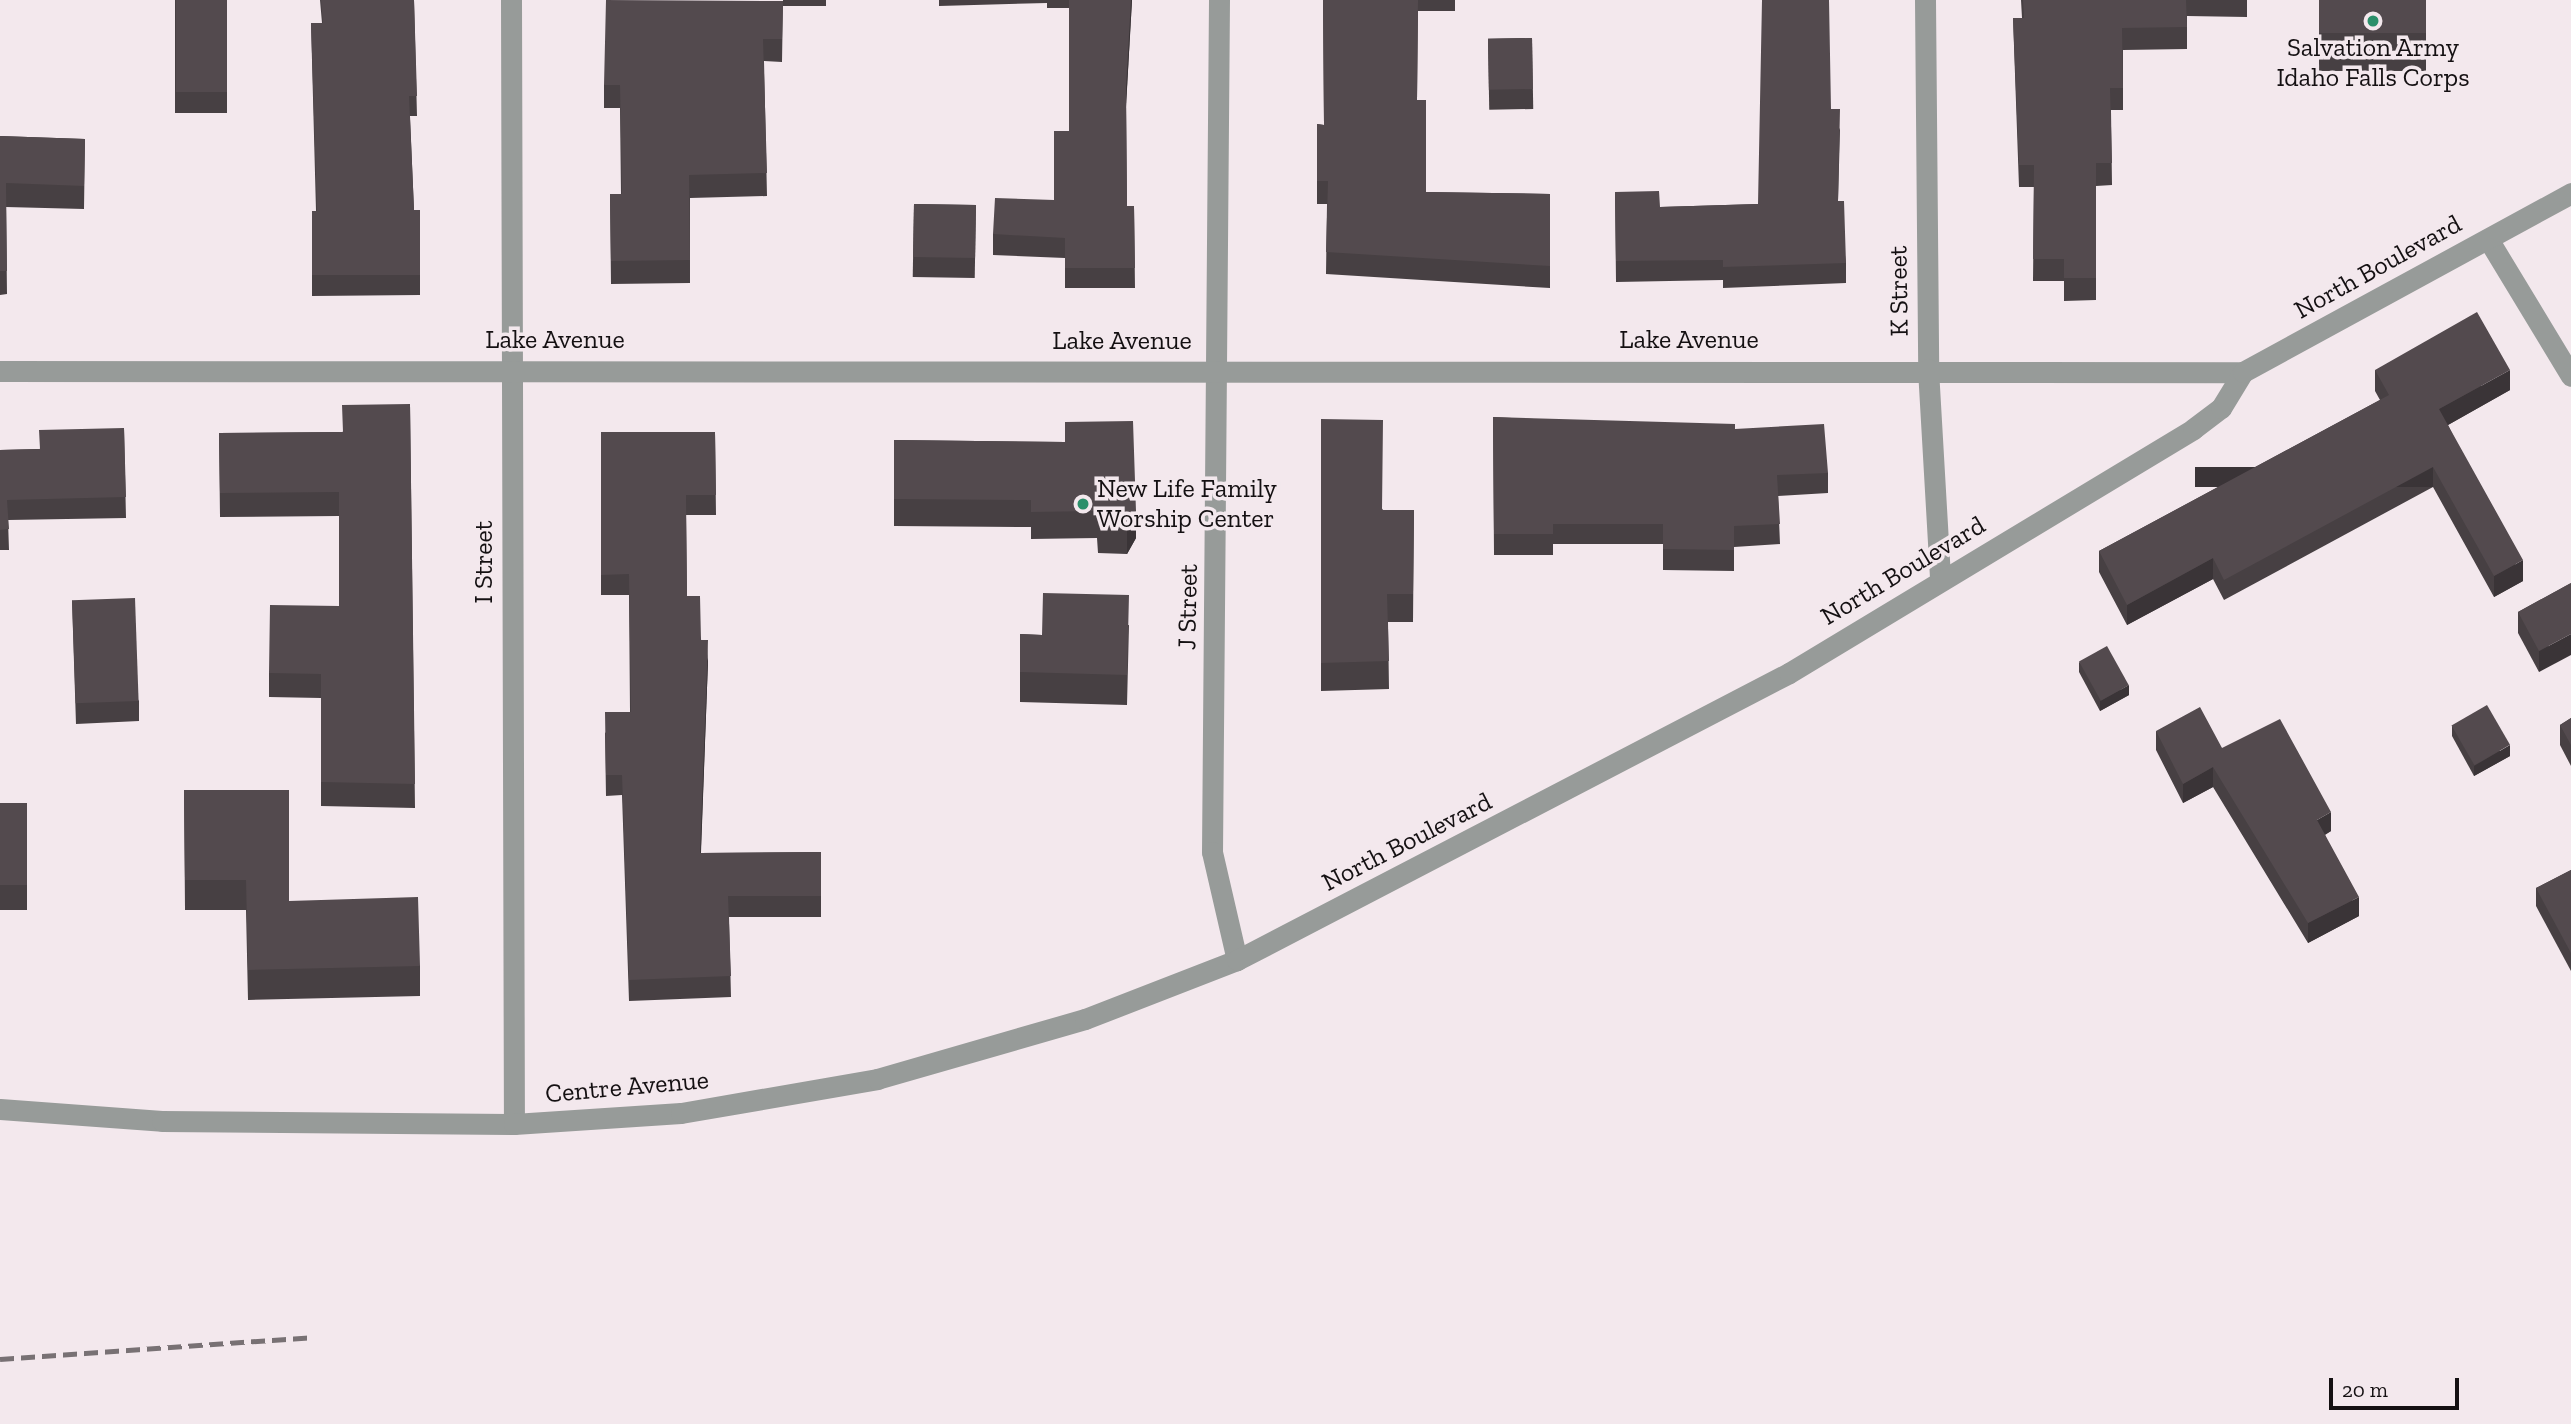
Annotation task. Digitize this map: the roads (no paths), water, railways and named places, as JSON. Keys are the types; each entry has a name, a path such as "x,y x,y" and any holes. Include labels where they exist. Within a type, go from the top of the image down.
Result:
{"street":[{"name":"I Street","path":"511,0 514,1124"},
{"name":"J Street","path":"1219,0 1220,369 1212,852 1237,961"},
{"name":"K Street","path":"1925,0 1928,369 1940,580"},
{"name":"North Boulevard","path":"1237,961 1789,673 2193,429 2221,408 2243,372 2571,193"},
{"path":"2488,239 2571,376"},
{"name":"Lake Avenue","path":"0,371 512,368 1928,369 2243,372"},
{"name":"Centre Avenue","path":"0,1110 162,1121 514,1124 681,1113 877,1079 1085,1019 1237,961"}],"railway":[{"path":"0,1359 312,1337"}],"place":[{"name":"Salvation Army Idaho Falls Corps","path":"2373,21"},
{"name":"New Life Family Worship Center","path":"1083,504"}]}
